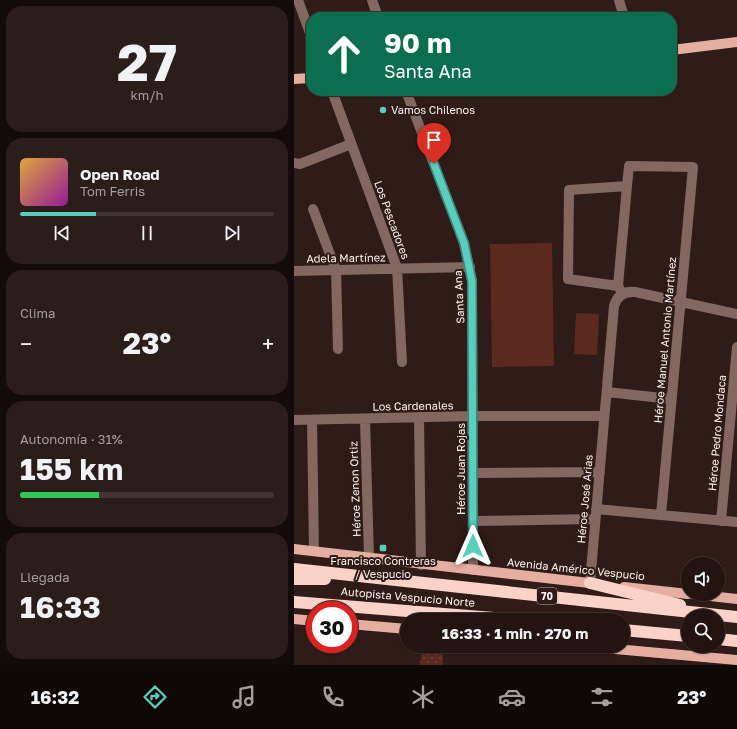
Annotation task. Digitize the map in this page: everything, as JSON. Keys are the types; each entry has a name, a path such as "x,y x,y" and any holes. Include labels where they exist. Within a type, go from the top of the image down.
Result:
{"highway":[{"name":"Autopista Vespucio Norte","path":"294,569 681,612"},
{"name":"70","path":"294,579 332,580 376,578"},
{"path":"590,583 691,609"},
{"name":"Autopista Vespucio Norte","path":"294,602 432,613"},
{"name":"Autopista Vespucio Norte","path":"725,616 737,617"},
{"path":"630,631 681,635"},
{"path":"725,640 737,641"}],"main road":[{"path":"677,49 737,42"},
{"path":"294,80 306,79"},
{"name":"Avenida Américo Vespucio","path":"294,549 421,565 681,593"},
{"path":"725,598 737,599"},
{"path":"294,619 306,620"},
{"path":"358,625 400,628"},
{"path":"630,650 737,660"}],"street":[{"path":"298,0 306,22"},
{"path":"372,0 376,12"},
{"path":"619,0 623,12"},
{"name":"Los Pescadores","path":"334,96 397,268 402,362"},
{"name":"Santa Ana","path":"408,96 464,243 470,267 474,292 472,416"},
{"path":"295,163 300,164 351,144"},
{"name":"Héroe Manuel Antonio Martínez","path":"627,186 629,166 693,167 661,515"},
{"path":"620,290 627,186 569,190 568,279 620,290 635,292 680,303 737,314"},
{"path":"313,209 336,270 338,349"},
{"name":"Adela Martínez","path":"294,271 470,267"},
{"name":"Héroe José Arias","path":"590,583 614,306 620,290"},
{"name":"Héroe Pedro Mondaca","path":"721,521 732,444 737,347"},
{"path":"607,392 671,399"},
{"name":"Los Cardenales","path":"294,420 472,416 604,416"},
{"name":"Héroe Juan Rojas","path":"472,416 473,570"},
{"path":"419,417 421,565"},
{"name":"Héroe Zenon Ortiz","path":"365,419 369,558"},
{"path":"312,420 314,551"},
{"path":"473,473 600,472"},
{"path":"473,521 596,514 661,515 737,522"}],"shaded area":[{"path":"552,243 554,366 492,367 490,244"},
{"path":"576,313 599,314 597,355 574,354"},
{"path":"422,653 443,653 443,665 420,665"}],"place":[{"name":"Vamos Chilenos","path":"383,110"},
{"name":"Francisco Contreras / Vespucio","path":"383,548"}],"route":[{"path":"434,164 464,243 468,256 474,292 472,416 473,546"}]}
